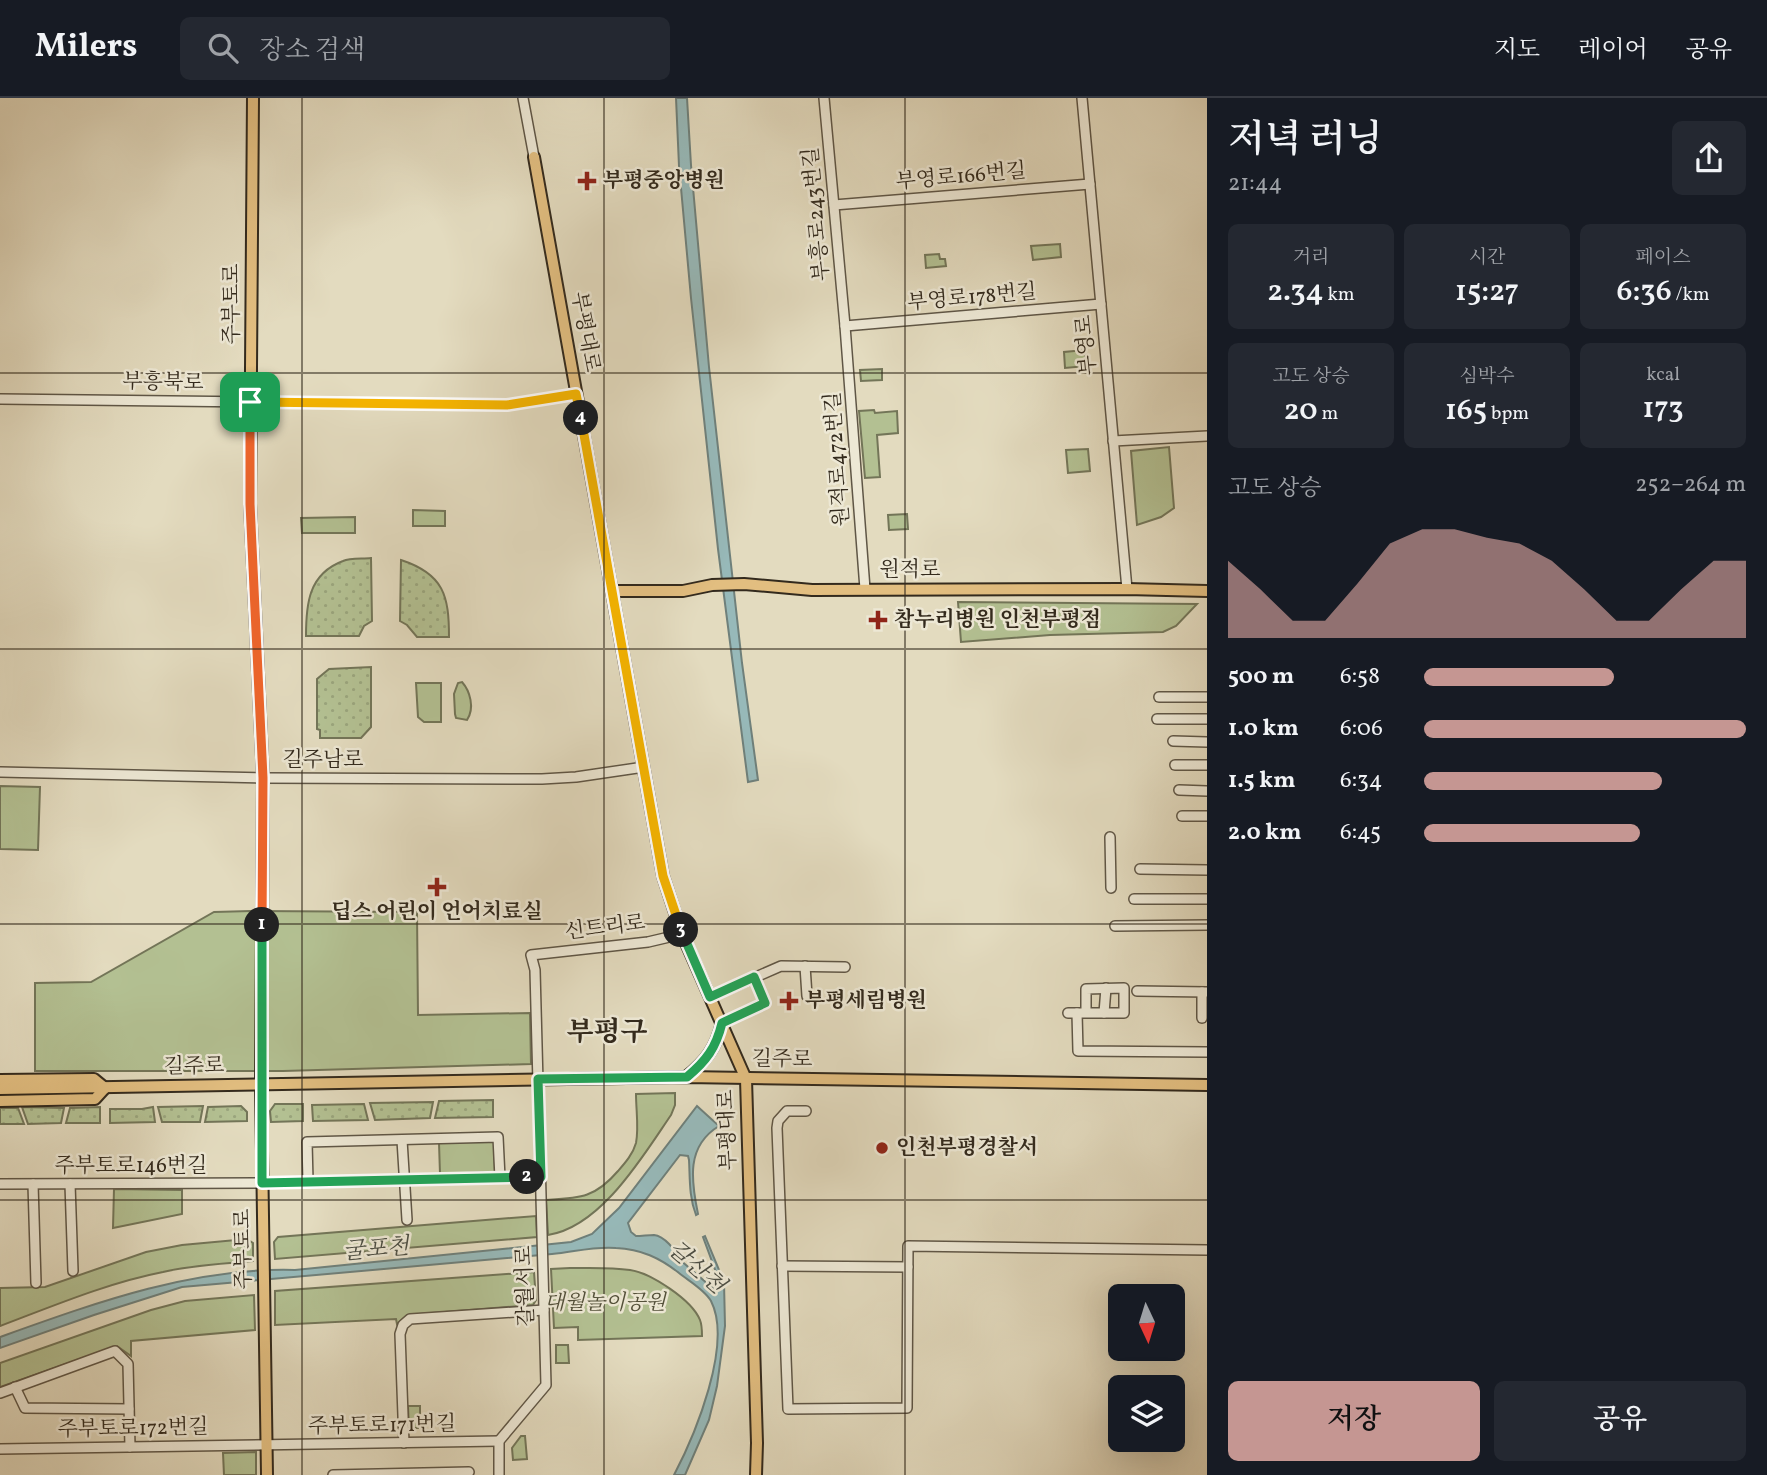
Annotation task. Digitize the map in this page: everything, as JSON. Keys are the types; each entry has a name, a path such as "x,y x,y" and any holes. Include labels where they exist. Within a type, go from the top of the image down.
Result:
{"main road":[{"name":"주부토로","path":"253,98 250,504 263,778 261,1086 267,1475"},
{"name":"부평대로","path":"534,157 663,876 682,934 746,1079 756,1475"},
{"name":"원적로","path":"613,591 683,591 712,585 744,584 812,590 1207,591"},
{"path":"687,1077 704,1063 712,1052 722,1023"},
{"name":"길주로","path":"0,1089 687,1077 1207,1085"},
{"name":"길주로","path":"0,1080 94,1079 105,1088"},
{"name":"길주로","path":"0,1101 95,1099 105,1088"}],"street":[{"name":"부평대로","path":"523,98 534,157"},
{"path":"525,112 532,98"},
{"name":"부흥로243번길","path":"824,98 845,326"},
{"name":"부영로","path":"1082,98 1127,589"},
{"name":"부영로166번길","path":"834,205 1090,184"},
{"name":"부영로178번길","path":"845,326 1101,304"},
{"name":"원적로472번길","path":"845,326 865,589"},
{"name":"부흥북로","path":"0,399 507,405 576,394"},
{"path":"1113,441 1207,436"},
{"path":"1158,697 1207,697"},
{"path":"1157,719 1207,719"},
{"path":"1173,741 1207,742"},
{"path":"1175,765 1207,765"},
{"name":"길주남로","path":"0,772 263,778 542,779 644,767"},
{"path":"1179,790 1207,791"},
{"path":"1182,816 1207,816"},
{"path":"1110,837 1111,888"},
{"path":"1140,869 1207,870"},
{"path":"1134,898 1207,899"},
{"path":"1115,926 1207,925"},
{"name":"신트리로","path":"531,955 648,942 682,934"},
{"name":"갈월서로","path":"499,1441 546,1385 535,970 531,955"},
{"path":"710,997 780,966 845,967"},
{"path":"805,966 807,996"},
{"path":"722,1023 765,1003 754,977"},
{"path":"1104,1013 1106,988"},
{"path":"1077,1013 1124,1013 1124,988 1086,989 1077,1013 1078,1051 1207,1052"},
{"path":"1137,991 1205,992 1202,1018"},
{"path":"806,1111 787,1111 778,1121 788,1409 907,1408 908,1246 1207,1250"},
{"path":"308,1181 307,1142 498,1137 500,1178"},
{"path":"402,1140 407,1220"},
{"name":"주부토로146번길","path":"0,1184 262,1183 541,1177"},
{"path":"33,1184 36,1283"},
{"path":"70,1184 73,1271"},
{"path":"782,1266 908,1267"},
{"path":"404,1443 400,1334 406,1322 544,1310"},
{"path":"0,1393 115,1351 128,1364 130,1447"},
{"path":"15,1387 25,1408 129,1409"},
{"path":"499,1441 499,1475"},
{"name":"주부토로171번길","path":"267,1445 499,1441"},
{"name":"주부토로172번길","path":"0,1449 267,1445"},
{"path":"333,1475 469,1472"}],"green space":[{"path":"1060,244 1061,257 1033,260 1031,246"},
{"path":"939,254 940,259 945,259 946,266 926,268 925,255"},
{"path":"1085,350 1086,366 1065,368 1064,352"},
{"path":"882,369 882,380 861,381 860,370"},
{"path":"874,410 875,413 897,411 898,433 877,435 880,477 865,478 859,411"},
{"path":"1169,447 1174,508 1161,517 1137,525 1131,451"},
{"path":"1088,449 1090,471 1068,473 1066,450"},
{"path":"413,510 445,511 445,526 413,526"},
{"path":"907,514 908,529 889,530 888,515"},
{"path":"355,517 355,533 302,533 301,518"},
{"path":"371,558 372,621 364,626 359,636 306,636 308,602 322,574 346,560"},
{"path":"401,560 427,572 441,588 448,610 449,637 417,637 400,621"},
{"path":"958,602 1197,604 1176,626 1163,632 1050,635 961,642"},
{"path":"371,667 371,727 361,738 320,738 320,730 317,729 317,679 329,669"},
{"path":"462,682 470,700 471,710 467,720 456,718 455,714 454,694 458,683"},
{"path":"416,683 441,683 441,722 424,722 418,717"},
{"path":"0,786 40,787 38,850 0,849"},
{"path":"214,912 417,912 418,1015 530,1013 531,1064 283,1071 35,1071 35,983 91,982"},
{"path":"675,1093 675,1105 671,1115 619,1187 586,1219 548,1235 546,1200 578,1197 594,1192 610,1180 631,1155 637,1137 636,1094"},
{"path":"493,1100 493,1117 435,1118 439,1101"},
{"path":"433,1102 430,1118 375,1120 370,1103"},
{"path":"275,1104 303,1104 303,1121 271,1122 270,1111"},
{"path":"364,1104 368,1120 313,1121 312,1105"},
{"path":"203,1106 200,1122 162,1122 158,1107"},
{"path":"241,1106 247,1112 247,1121 205,1122 208,1107"},
{"path":"22,1107 64,1108 61,1123 28,1124"},
{"path":"100,1107 100,1123 66,1123 70,1108"},
{"path":"153,1107 155,1122 110,1123 110,1109"},
{"path":"0,1108 18,1108 24,1124 0,1124"},
{"path":"494,1141 495,1172 440,1174 439,1143"},
{"path":"114,1189 182,1190 182,1214 113,1228"},
{"path":"536,1216 537,1237 275,1259 274,1242 278,1237"},
{"path":"247,1239 253,1243 253,1261 185,1268 121,1282 0,1326 0,1288 45,1287 146,1252 182,1245"},
{"name":"대월놀이공원","path":"551,1269 622,1269 649,1276 689,1304 700,1320 702,1336 578,1340 578,1327 554,1328"},
{"path":"534,1272 536,1300 533,1305 407,1315 397,1324 396,1319 275,1325 275,1291"},
{"path":"254,1295 255,1330 131,1341 131,1356 117,1346 0,1387 0,1363 151,1310 185,1301"},
{"path":"556,1345 568,1345 569,1363 556,1363"},
{"path":"408,1406 420,1406 420,1428 409,1428"},
{"path":"521,1436 525,1436 527,1459 513,1460 512,1448"},
{"path":"256,1452 256,1475 224,1475 223,1453"}],"water":[{"path":"676,98 687,98 709,367 742,663 758,780 748,782 718,549 691,298"},
{"path":"697,1106 719,1126 708,1134 696,1154 693,1176 698,1214 696,1215 692,1201 688,1156 680,1155 628,1223 631,1232 636,1236 654,1235 666,1241 679,1259 716,1291 719,1290 720,1283 703,1237 705,1236 724,1282 725,1326 717,1386 709,1420 685,1475 674,1475 692,1437 709,1389 717,1341 717,1319 711,1301 701,1289 665,1263 634,1250 600,1248 182,1287 0,1348 0,1337 72,1312 145,1290 219,1274 295,1270 571,1242 592,1234 619,1208"}],"place":[{"name":"부평중앙병원","path":"587,181"},
{"name":"참누리병원 인천부평점","path":"878,620"},
{"name":"딥스 어린이 언어치료실","path":"437,887"},
{"name":"부평세림병원","path":"789,1001"},
{"name":"인천부평경찰서","path":"882,1148"}],"district":[{"name":"부평구","path":"607,1033"}],"route":[{"path":"576,394 663,876 673,910 710,997 754,977 765,1003 722,1023 712,1052 704,1063 687,1077 538,1079 541,1177 262,1183 263,778 250,504 250,402 507,405 576,394"}],"water label":[{"name":"굴포천","path":"376,1250"},
{"name":"갈산천","path":"696,1268"}]}
